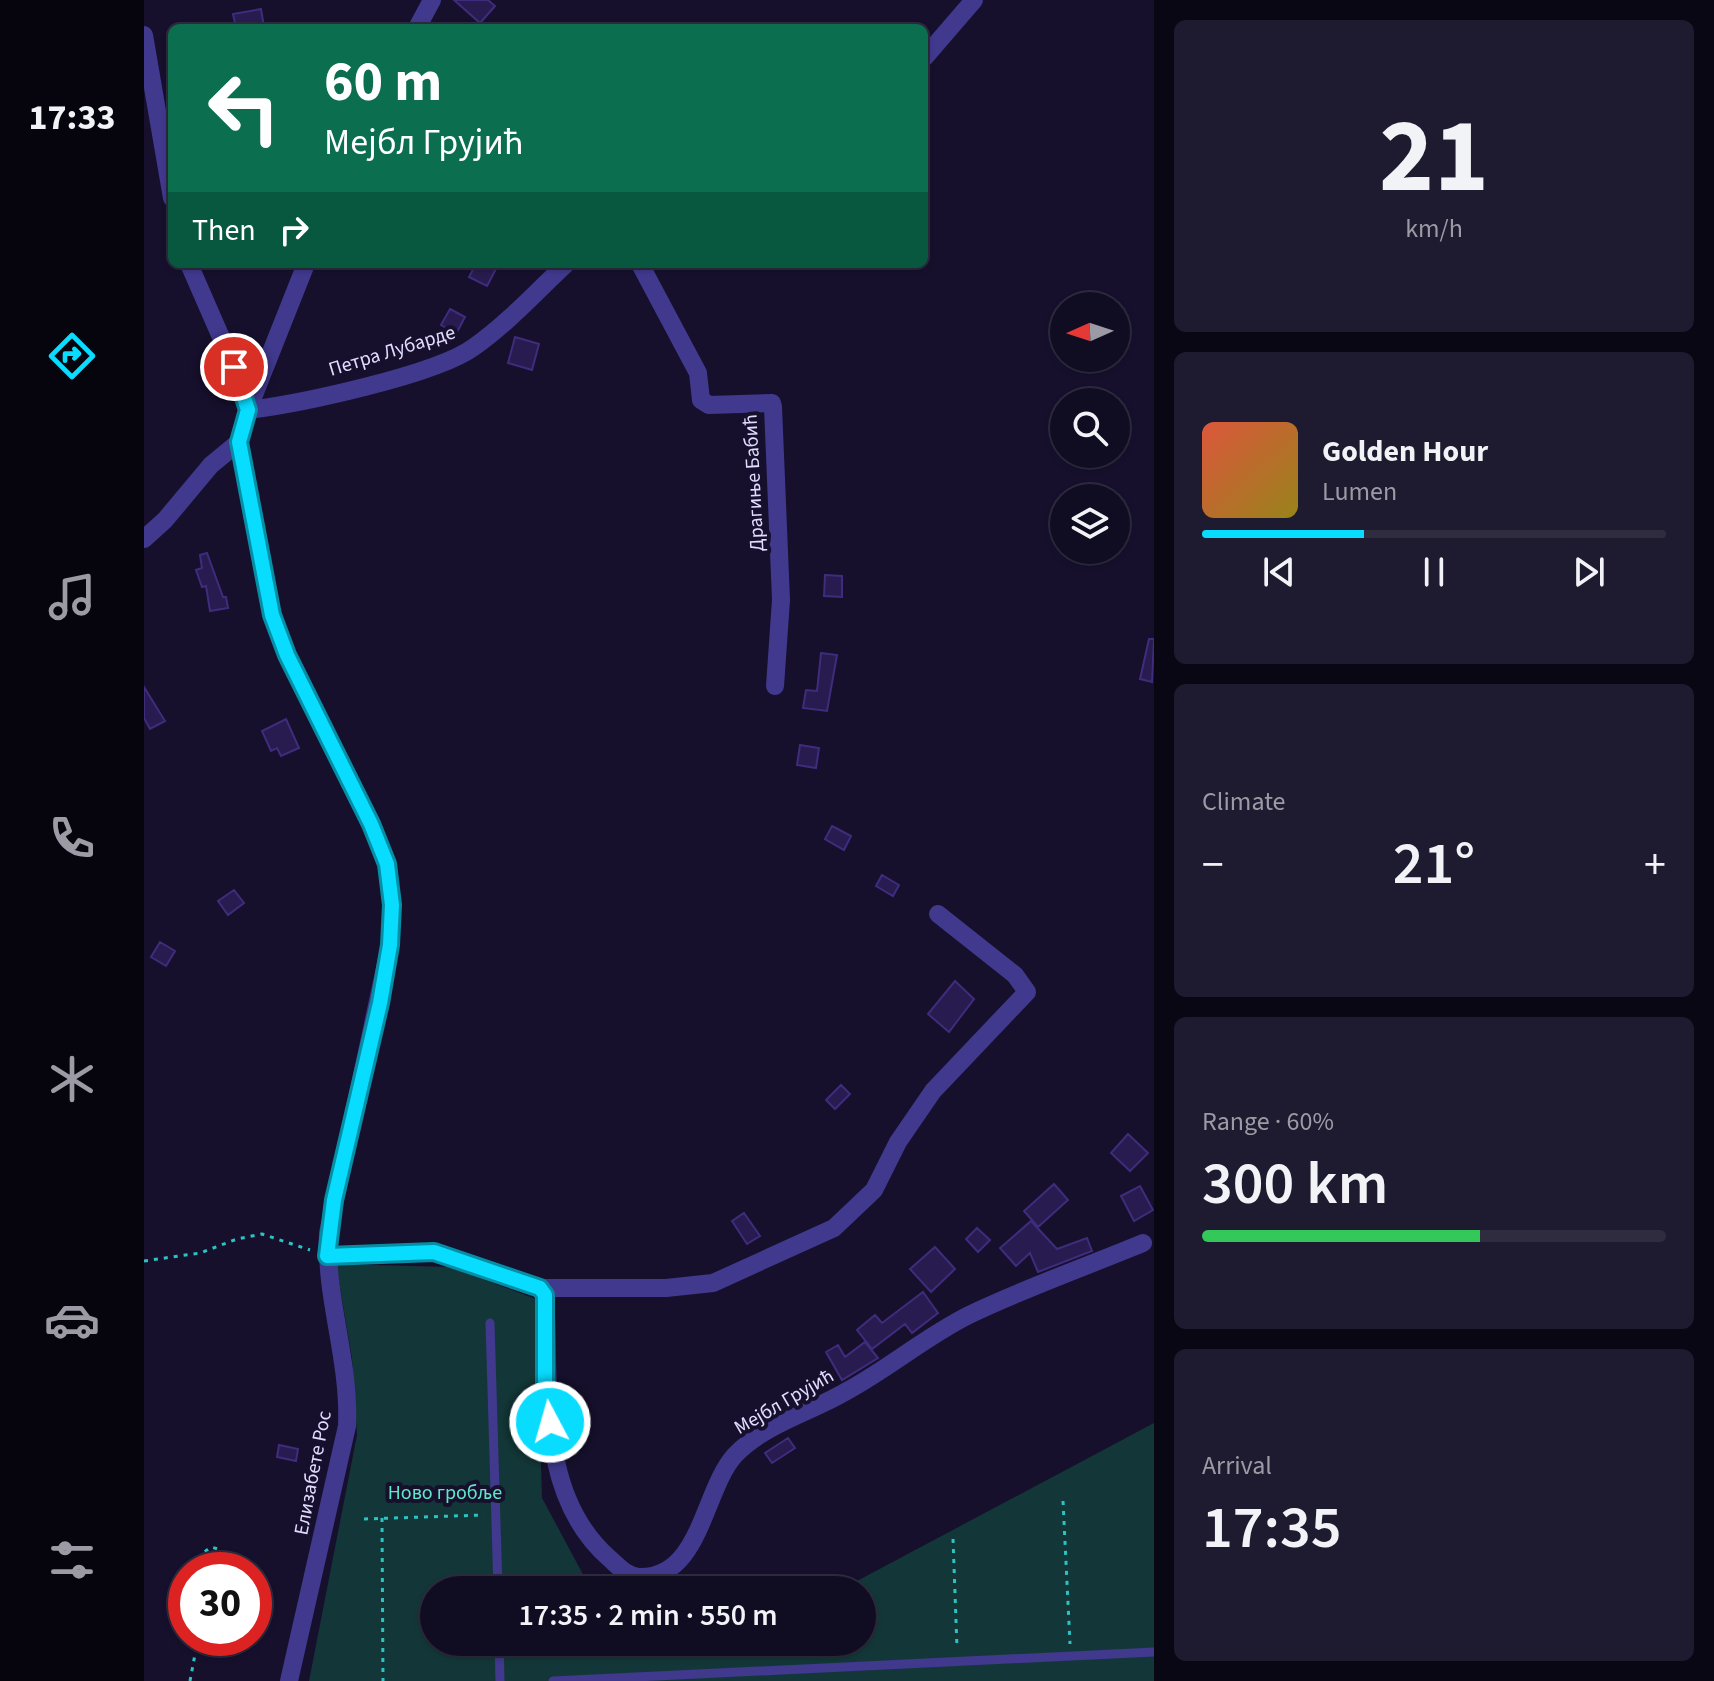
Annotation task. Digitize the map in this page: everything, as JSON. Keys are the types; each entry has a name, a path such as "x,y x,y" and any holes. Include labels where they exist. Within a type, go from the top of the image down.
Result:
{"street":[{"path":"419,24 432,0"},
{"path":"928,53 974,0"},
{"path":"144,35 168,175"},
{"path":"191,268 234,367 248,410"},
{"name":"Елизабете Рос","path":"289,1681 347,1426 347,1395 327,1256 334,1200 380,1003 390,945 392,905 387,864 371,824 287,655 272,615 239,442 248,410 304,268"},
{"name":"Петра Лубарде","path":"248,410 278,407 364,385 432,366 472,349 562,268"},
{"name":"Драгиње Бабић","path":"642,268 698,373 701,400 709,405 772,403 781,600 775,686"},
{"path":"147,533 211,465 239,442"},
{"path":"327,1256 434,1252 540,1288 666,1288 713,1283 834,1228 874,1190 898,1142 933,1091 1027,992 1015,975 938,914"},
{"name":"Мејбл Грујић","path":"540,1288 545,1295 545,1391 554,1453 574,1512 598,1548 626,1573 638,1577 662,1572 692,1544 714,1489 735,1455 775,1428 847,1391 969,1315 1143,1243"}],"lane":[{"path":"490,1323 498,1576"},
{"path":"553,1681 834,1676 957,1664 1154,1652"},
{"path":"499,1656 500,1681"}],"path":[{"path":"144,1261 200,1253 237,1239 262,1234 327,1256"},
{"path":"1063,1501 1070,1656"},
{"path":"364,1519 496,1514"},
{"path":"382,1518 383,1681"},
{"path":"953,1539 957,1664"},
{"path":"190,1681 195,1656"}],"green space":[{"name":"Ново гробље","path":"336,1264 450,1267 536,1299 542,1498 584,1576 420,1576 420,1656 876,1656 876,1576 866,1576 1154,1423 1154,1681 309,1681 357,1435 352,1358"}],"building":[{"path":"454,0 488,0 495,6 480,23"},
{"path":"261,9 264,24 235,24 233,14"},
{"path":"474,268 496,269 487,286 469,277"},
{"path":"450,309 465,317 456,334 441,325"},
{"path":"515,337 539,344 532,370 508,363"},
{"path":"207,553 228,608 210,611 206,586 202,587 196,570 202,568 200,555"},
{"path":"825,575 842,576 842,597 824,596"},
{"path":"1149,639 1154,639 1152,682 1140,679"},
{"path":"821,653 837,655 827,711 803,708 806,690 817,691"},
{"path":"144,687 165,721 150,729 144,718"},
{"path":"286,719 299,748 281,756 277,748 271,751 262,731"},
{"path":"800,745 819,748 816,768 797,765"},
{"path":"832,826 851,836 844,850 825,839"},
{"path":"882,875 899,885 893,896 876,886"},
{"path":"234,890 244,903 228,915 218,901"},
{"path":"160,942 175,951 166,966 151,957"},
{"path":"955,981 974,999 949,1032 928,1014"},
{"path":"841,1085 850,1094 835,1109 826,1100"},
{"path":"1128,1134 1148,1153 1130,1171 1111,1153"},
{"path":"1054,1184 1068,1200 1038,1227 1024,1211"},
{"path":"1140,1186 1153,1210 1134,1221 1121,1196"},
{"path":"744,1213 760,1236 747,1244 732,1221"},
{"path":"1031,1221 1057,1249 1087,1238 1092,1251 1038,1272 1030,1253 1016,1266 1000,1248"},
{"path":"977,1228 990,1240 978,1252 966,1239"},
{"path":"935,1247 955,1269 931,1292 910,1269"},
{"path":"923,1292 938,1313 912,1333 905,1324 872,1349 857,1330 875,1315 882,1323"},
{"path":"865,1342 878,1358 842,1380 826,1352 838,1345 845,1357"},
{"path":"788,1438 795,1448 772,1463 765,1453"},
{"path":"279,1445 298,1449 296,1461 277,1457"}],"route":[{"path":"234,367 248,410 239,442 272,615 287,655 371,824 387,864 392,905 390,945 380,1003 334,1200 327,1256 434,1252 481,1265 540,1288 545,1295 547,1319 545,1391 550,1422"}]}
